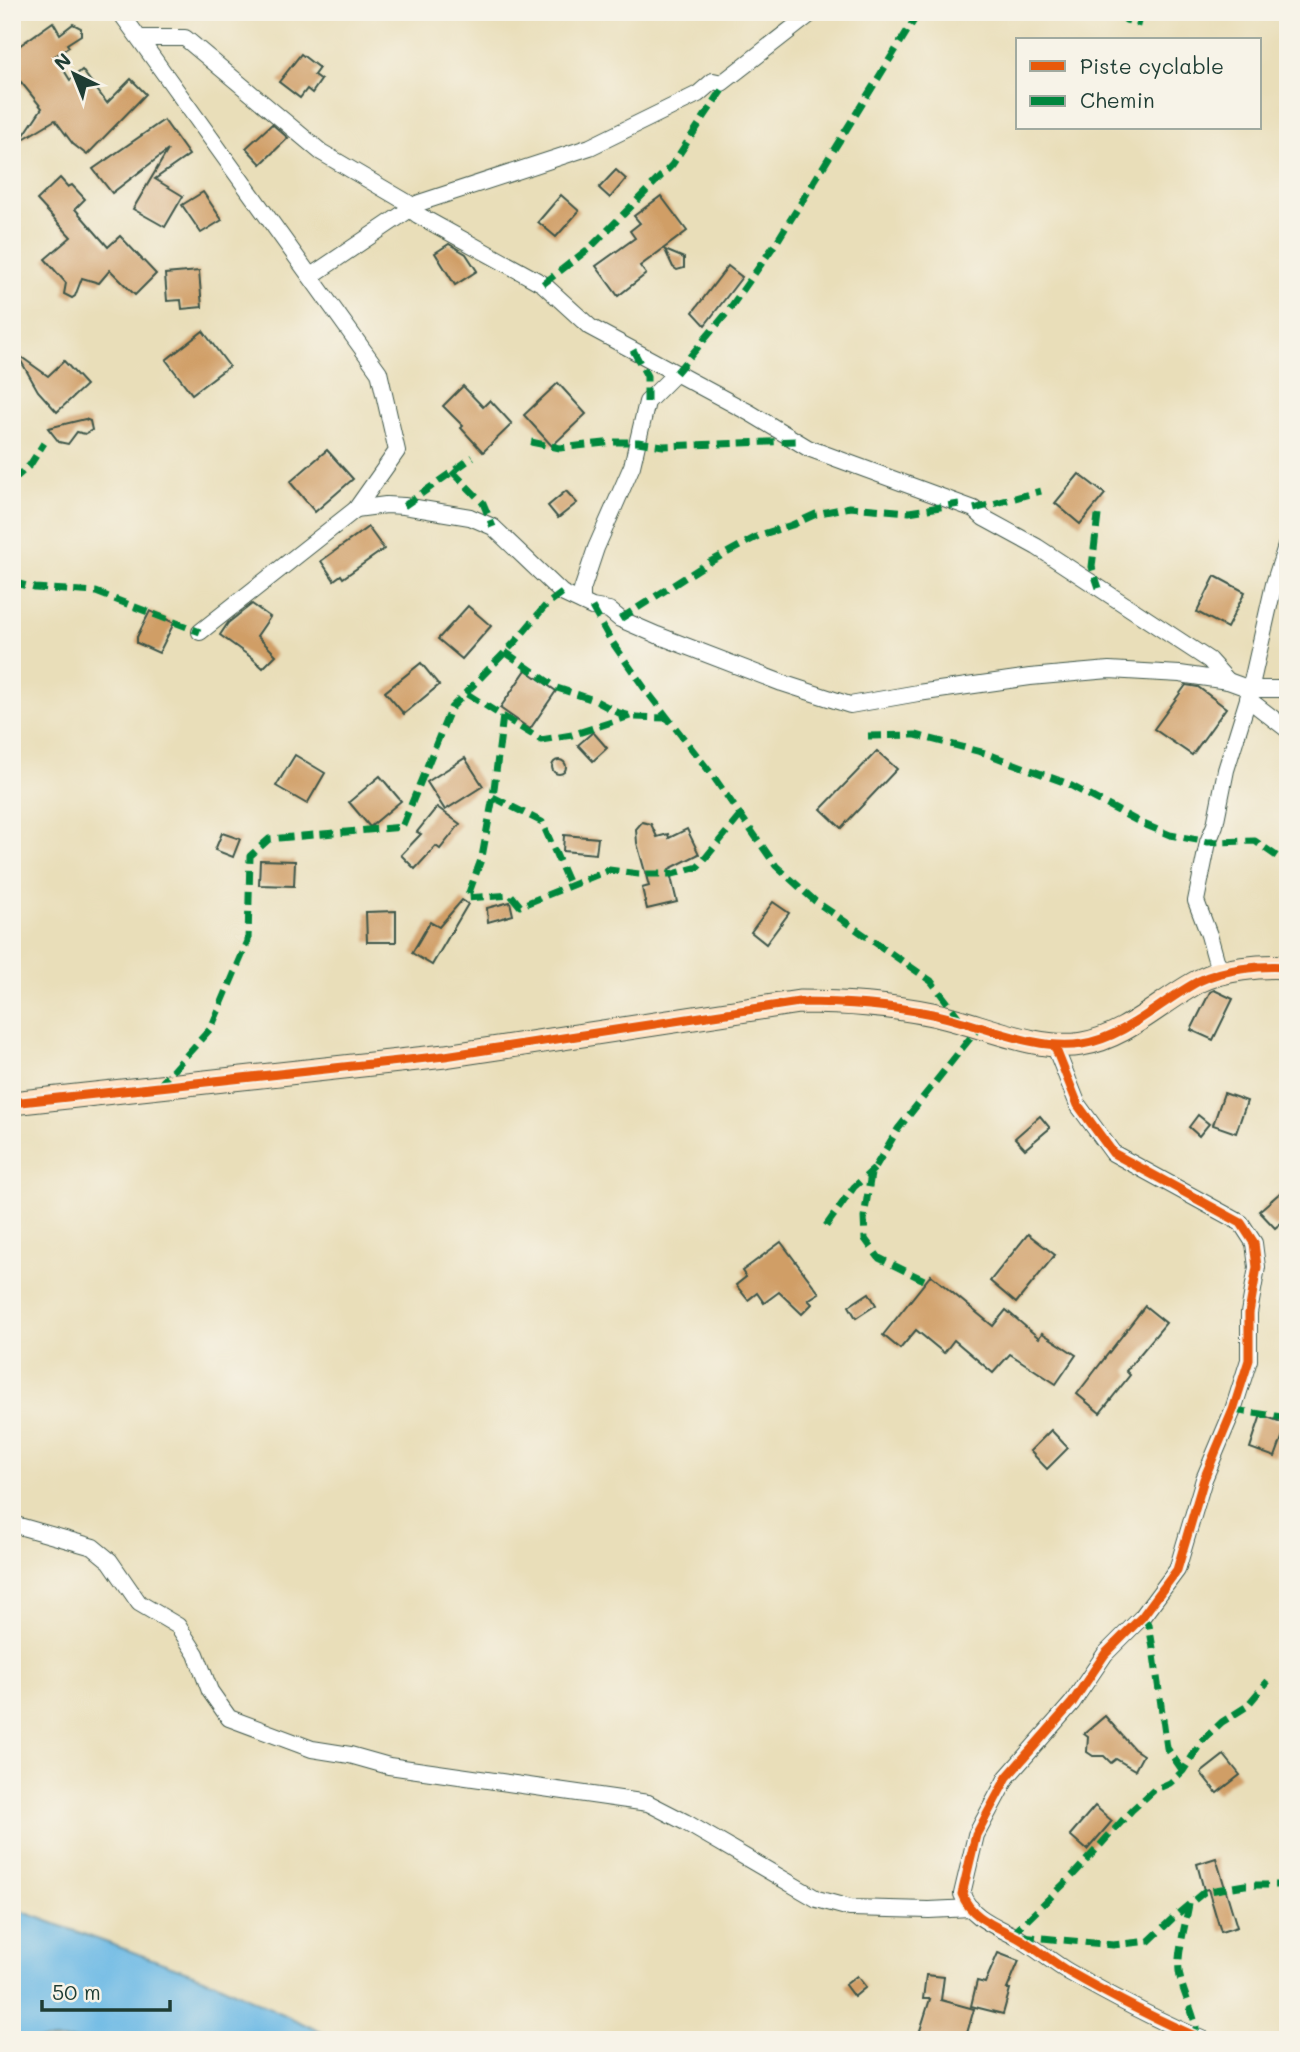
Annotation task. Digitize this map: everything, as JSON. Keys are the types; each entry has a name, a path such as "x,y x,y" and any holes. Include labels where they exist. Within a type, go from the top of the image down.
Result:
{"street":[{"path":"120,12 379,372 397,452 356,509 200,632"},
{"path":"311,276 419,203 590,148 698,94 713,81 722,83 813,12"},
{"path":"141,38 186,38 321,152 408,203 410,209 544,284 590,327 808,448 974,509 1209,660 1228,681 1249,694 1288,730"},
{"path":"582,602 582,590 596,548 632,466 647,402 676,373"},
{"path":"356,509 404,506 470,517 493,527 562,593 593,607 609,610 620,619 682,645 782,683 850,705 1005,681 1109,670 1180,674 1228,681"},
{"path":"1225,974 1216,960 1196,901 1226,770 1249,694 1274,584 1288,540"},
{"path":"1249,694 1288,689"},
{"path":"12,1103 445,1056 799,1002 850,1002 932,1014 1055,1047 1085,1044 1112,1033 1201,980 1265,965 1288,967"},
{"path":"1055,1047 1078,1105 1113,1153 1241,1223 1254,1243 1257,1267 1249,1313 1249,1360 1233,1410 1203,1479 1177,1570 1142,1617 1105,1654 1072,1703 1007,1777 975,1835 962,1894 971,1908 997,1928 1018,1938 1069,1972 1168,2025 1204,2040"},
{"path":"12,1524 93,1547 110,1561 139,1602 178,1626 196,1654 210,1691 229,1718 312,1749 349,1755 389,1766 649,1803 817,1899 850,1908 971,1908"}],"water":[{"path":"12,1908 215,1982 338,2040 12,2040"}],"building":[{"path":"53,22 60,34 73,24 81,28 81,35 55,56 70,80 82,70 107,103 131,79 146,94 87,155 73,144 55,120 20,141 42,108 21,82 12,90 12,51"},
{"path":"301,54 319,68 314,75 321,80 312,93 307,89 300,98 279,82"},
{"path":"164,120 189,155 155,179 183,196 165,227 133,209 168,150 112,193 93,169"},
{"path":"272,124 288,138 261,164 246,148"},
{"path":"616,170 626,179 610,198 599,188"},
{"path":"60,178 68,187 72,185 85,199 75,209 108,247 120,236 156,274 135,295 110,270 99,283 82,278 72,298 64,294 66,283 45,259 71,237 37,200"},
{"path":"203,192 222,220 201,233 182,205"},
{"path":"561,195 579,211 556,237 538,222"},
{"path":"661,196 687,231 640,266 646,274 618,296 596,266 635,238 630,231 640,223 634,216"},
{"path":"449,244 466,254 477,271 455,285 435,253"},
{"path":"665,250 684,258 684,268 677,270 673,267"},
{"path":"728,266 742,277 705,325 693,312"},
{"path":"199,271 202,307 182,309 181,300 167,301 165,274"},
{"path":"203,331 229,366 192,394 166,360"},
{"path":"17,354 48,376 64,361 86,385 57,412 38,391"},
{"path":"558,383 586,414 552,446 524,415"},
{"path":"463,386 483,407 490,400 512,424 483,452 443,406"},
{"path":"85,419 90,421 92,430 85,434 77,432 68,444 59,442 48,428"},
{"path":"327,450 353,479 315,512 290,482"},
{"path":"1079,474 1105,494 1080,524 1055,503"},
{"path":"566,491 577,503 558,518 548,506"},
{"path":"368,527 384,549 343,578 341,575 334,580 321,561"},
{"path":"1215,576 1245,592 1227,628 1197,612"},
{"path":"252,604 270,617 257,636 276,655 263,668 220,635 228,623"},
{"path":"468,606 491,626 462,659 438,639"},
{"path":"150,611 174,623 159,653 137,643 137,637"},
{"path":"421,663 439,685 404,714 385,692"},
{"path":"526,670 556,691 530,729 500,708"},
{"path":"1186,685 1198,687 1226,708 1192,755 1154,729"},
{"path":"593,732 607,748 593,761 578,745"},
{"path":"877,751 897,769 841,828 821,809"},
{"path":"295,755 325,773 307,804 276,786"},
{"path":"465,758 483,786 445,810 427,782"},
{"path":"556,760 562,760 566,767 562,774 556,774 552,770 552,764"},
{"path":"380,776 401,801 370,827 349,802"},
{"path":"437,807 460,824 440,849 436,846 415,869 401,855 421,834 417,832"},
{"path":"642,822 651,824 657,837 668,834 669,838 687,829 699,854 669,869 677,902 647,909 642,888 649,886 637,843 636,829"},
{"path":"222,833 240,839 233,857 215,850"},
{"path":"564,835 598,838 596,854 563,851"},
{"path":"260,860 295,861 294,886 259,885"},
{"path":"462,900 468,904 432,965 412,953 430,922 439,927"},
{"path":"510,902 513,915 488,922 487,908"},
{"path":"773,902 789,913 766,944 751,932"},
{"path":"396,911 396,942 367,942 366,912"},
{"path":"1214,990 1233,999 1213,1040 1191,1030 1210,992"},
{"path":"1224,1093 1247,1101 1236,1133 1213,1125"},
{"path":"1198,1115 1209,1124 1199,1136 1189,1127"},
{"path":"1040,1116 1050,1128 1025,1149 1015,1138"},
{"path":"1288,1186 1288,1217 1275,1228 1259,1211"},
{"path":"1028,1234 1055,1255 1016,1303 990,1281"},
{"path":"781,1242 819,1293 808,1300 812,1304 802,1314 779,1292 764,1303 757,1293 748,1300 736,1285 746,1277 742,1271"},
{"path":"931,1275 993,1326 1006,1310 1039,1338 1042,1333 1076,1355 1056,1384 1010,1354 993,1373 954,1340 944,1353 916,1330 900,1349 883,1335"},
{"path":"869,1293 876,1305 856,1318 849,1306"},
{"path":"1145,1306 1166,1323 1126,1371 1130,1375 1100,1413 1077,1394"},
{"path":"1261,1415 1287,1424 1275,1457 1250,1448"},
{"path":"1051,1430 1068,1448 1047,1469 1030,1451"},
{"path":"1105,1716 1134,1749 1143,1755 1135,1770 1116,1759 1111,1763 1104,1756 1093,1756 1087,1752 1088,1737 1084,1734"},
{"path":"1224,1755 1240,1775 1217,1793 1201,1773"},
{"path":"1095,1806 1112,1821 1087,1850 1070,1835"},
{"path":"1216,1858 1237,1927 1221,1932 1197,1864"},
{"path":"998,1953 1019,1961 1007,1989 1010,1989 1003,2014 971,2006 977,1981 985,1983"},
{"path":"926,1975 944,1977 941,2000 974,2009 965,2040 917,2040 930,1999 923,1999"},
{"path":"857,1976 866,1987 854,1997 845,1985"}],"marked path":[{"path":"676,373 726,314 778,240 919,12"},
{"path":"1119,12 1126,20 1141,24"},
{"path":"543,284 591,247 672,165 722,90 722,83"},
{"path":"633,350 647,376 647,402"},
{"path":"531,442 560,448 613,442 663,446 796,441"},
{"path":"12,481 30,465 44,443"},
{"path":"404,506 473,457"},
{"path":"452,471 483,503 493,527"},
{"path":"974,509 1041,491"},
{"path":"620,619 708,563 760,535 816,514 850,507 909,512 959,504"},
{"path":"1098,515 1092,567 1099,588"},
{"path":"12,582 35,588 96,592 200,632"},
{"path":"158,1087 211,1028 248,941 250,856 269,839 402,827 451,708 516,641 546,605 562,593"},
{"path":"592,607 610,639 645,689 713,776 776,866 815,901 931,981 960,1019"},
{"path":"505,652 557,688 594,700 619,713 634,717 668,718"},
{"path":"467,694 541,740 572,735 630,716"},
{"path":"503,716 482,857 467,898 511,895 520,906 609,870 639,874 673,874 698,867 740,816"},
{"path":"868,736 916,735 985,753 1066,783 1141,823 1170,835 1208,842 1255,841 1288,864"},
{"path":"493,797 542,822 569,884"},
{"path":"924,1280 879,1258 865,1239 864,1217 871,1174 898,1129 979,1027"},
{"path":"826,1226 854,1187 874,1169"},
{"path":"1233,1410 1288,1418"},
{"path":"1142,1617 1149,1625 1167,1748 1183,1771"},
{"path":"1012,1935 1073,1875 1132,1810 1154,1790 1170,1783 1183,1771 1202,1741 1222,1722 1246,1707 1268,1681"},
{"path":"1022,1936 1113,1945 1149,1941 1204,1892 1245,1885 1288,1885"},
{"path":"1189,1904 1180,1947 1179,1971 1197,2037"}],"cycle path":[{"path":"12,1103 445,1056 799,1002 899,1008 950,1018 1046,1044 1082,1044 1114,1034 1185,989 1219,973 1288,967"},
{"path":"1055,1047 1078,1105 1113,1153 1241,1223 1254,1243 1257,1267 1249,1313 1249,1360 1233,1410 1204,1479 1177,1570 1142,1617 1105,1654 1072,1703 1007,1777 976,1835 962,1894 966,1903 979,1916 1069,1972 1204,2040"}]}
